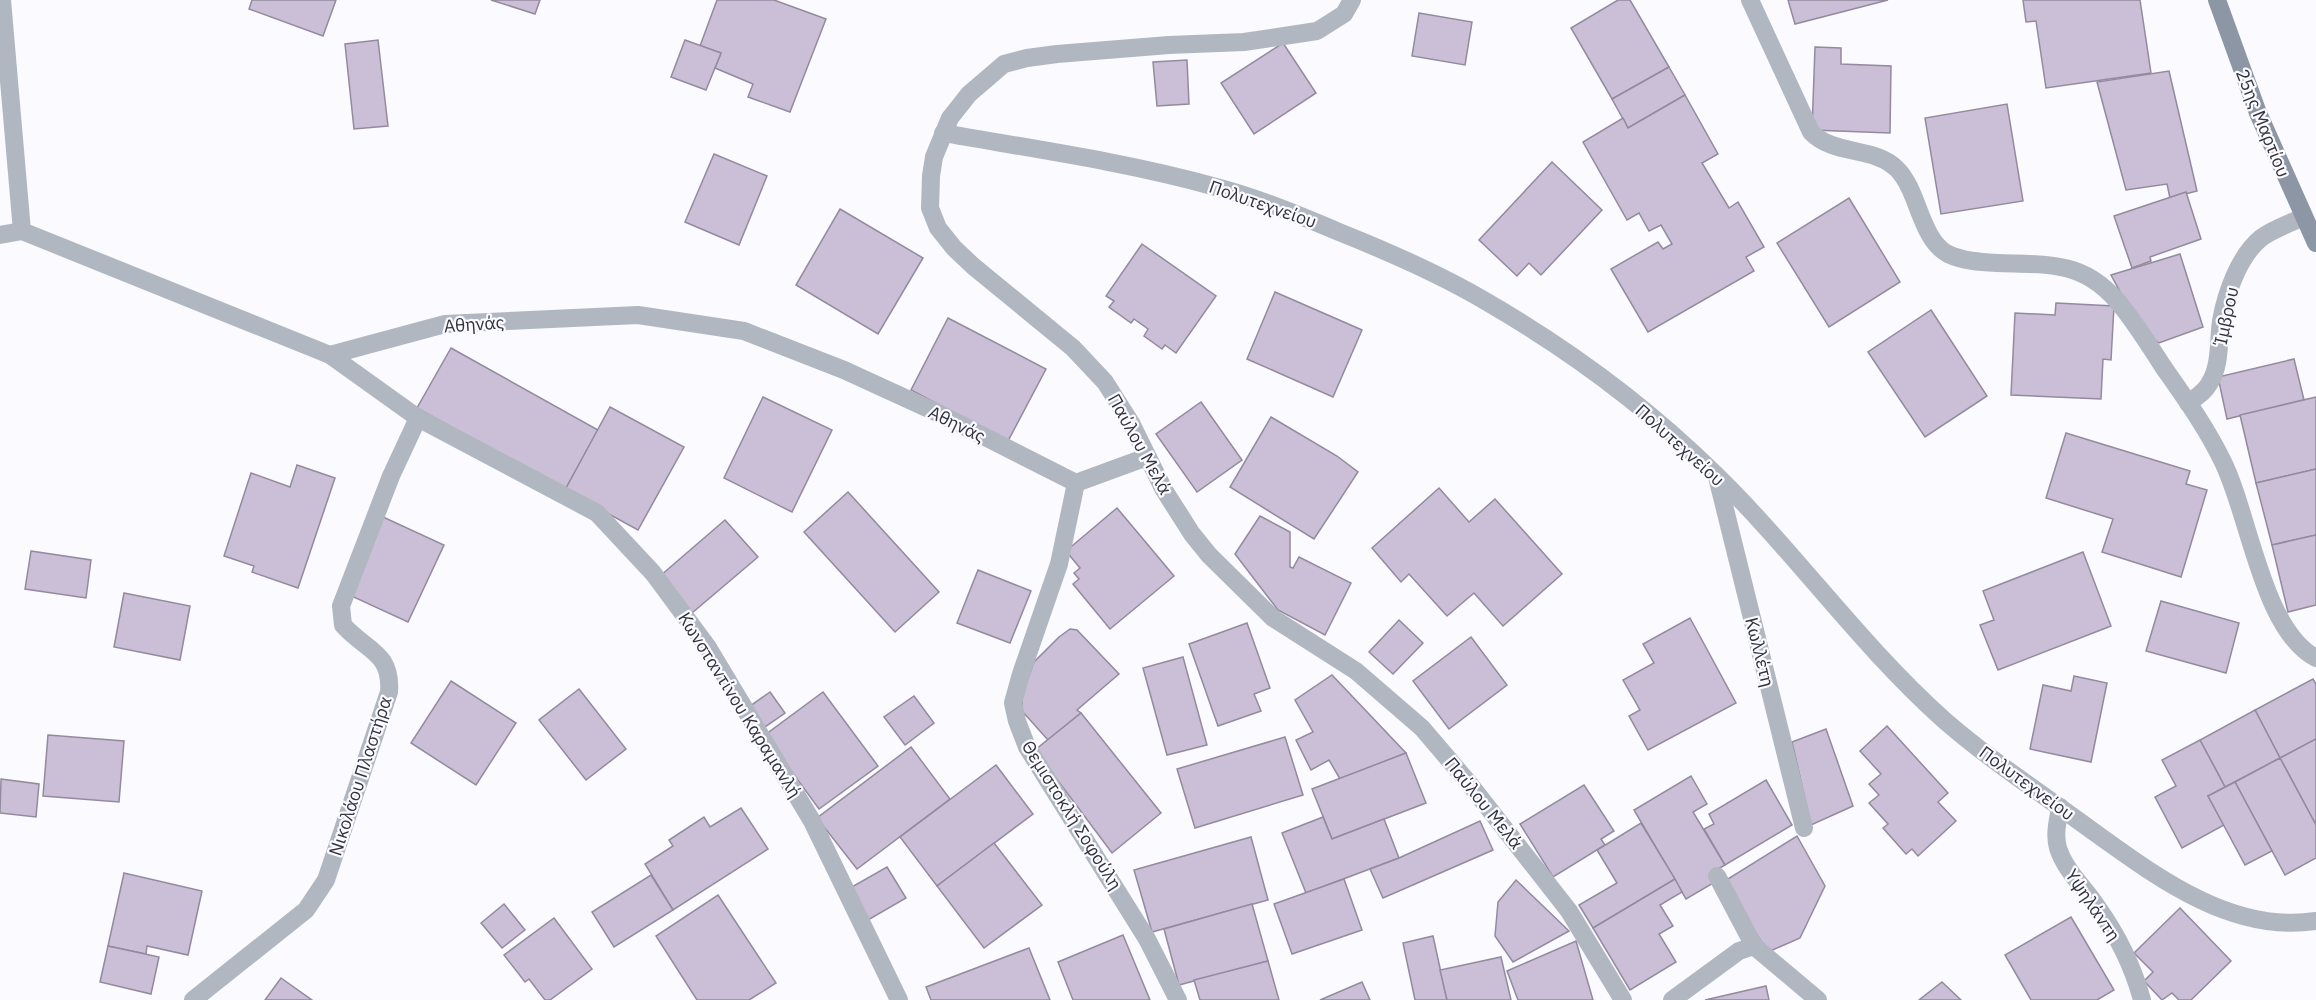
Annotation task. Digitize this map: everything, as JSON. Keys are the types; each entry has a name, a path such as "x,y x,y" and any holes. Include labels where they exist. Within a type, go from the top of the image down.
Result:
{"main road":[{"name":"25ης Μαρτίου","path":"2217,0 2258,113 2316,243"}],"street":[{"path":"2,0 22,231"},
{"name":"Παύλου Μελά","path":"1352,0 1344,14 1317,32 1244,42 1089,50 1017,60 1004,64 969,94 950,118 934,157 930,208 938,228 949,243 1090,365 1116,399 1192,534 1244,591 1273,618 1356,671 1422,728 1468,782 1569,911 1623,1000"},
{"path":"1750,0 1806,123 1818,140 1828,145 1878,158 1897,169 1931,237 1944,252 1957,258 1977,262 2059,266 2074,269 2090,276 2125,310 2188,403 2224,463 2282,622 2294,640 2316,658"},
{"name":"Πολυτεχνείου","path":"943,133 1160,172 1198,182 1268,204 1358,240 1431,272 1487,302 1613,387 1678,439 1717,476 1836,609 1942,718 1984,753 2117,849 2164,879 2231,913 2272,923 2316,921"},
{"name":"Ίμβρου","path":"2188,403 2204,391 2212,379 2217,362 2226,302 2233,281 2251,248 2264,236 2303,217"},
{"path":"0,235 22,231 330,355"},
{"name":"Αθηνάς","path":"330,355 445,324 638,315 744,331 844,370 940,414 1076,483"},
{"name":"Κωνσταντίνου Καραμανλή","path":"330,355 418,418 597,513 653,573 707,646 812,821 899,1000"},
{"name":"Νικολάου Πλαστήρα","path":"193,1000 306,910 326,880 389,692 390,681 388,668 379,656 343,625 340,606 391,476 418,418"},
{"path":"1076,483 1147,457"},
{"name":"Κωλλέτη","path":"1717,476 1803,828"},
{"name":"Θεμιστοκλή Σοφούλη","path":"1076,483 1059,564 1013,703 1027,747 1147,939 1178,1000"},
{"name":"Υψηλάντη","path":"2060,807 2056,835 2063,860 2096,904 2118,939 2135,976 2142,1000"},
{"path":"1717,876 1754,946 1818,1000"},
{"path":"1672,1000 1739,951 1754,946"}],"building":[{"path":"252,0 336,0 323,36 249,9"},
{"path":"491,0 540,0 535,14"},
{"path":"717,0 774,0 826,19 790,112 748,97 753,84 715,68 721,53 700,46"},
{"path":"1618,0 1630,0 1669,67 1612,99 1571,28"},
{"path":"1788,0 1888,0 1795,24"},
{"path":"2023,0 2140,0 2151,73 2046,88 2036,21 2026,22"},
{"path":"1419,13 1472,22 1465,65 1412,56"},
{"path":"378,40 388,126 354,129 345,44"},
{"path":"685,40 721,53 706,90 671,77"},
{"path":"1283,43 1316,93 1254,134 1221,83"},
{"path":"1815,47 1841,48 1841,64 1891,66 1890,133 1812,130"},
{"path":"1187,60 1189,104 1157,106 1153,62"},
{"path":"1669,67 1685,95 1628,128 1612,99"},
{"path":"2169,71 2197,191 2170,198 2167,184 2126,190 2097,82"},
{"path":"1685,95 1718,154 1702,163 1729,208 1738,202 1764,247 1746,257 1754,271 1648,332 1611,269 1658,242 1663,249 1672,244 1661,225 1649,231 1639,213 1627,220 1583,142 1623,118 1628,128"},
{"path":"2007,104 2023,201 1941,214 1925,118"},
{"path":"714,154 767,176 739,245 685,222"},
{"path":"1552,162 1602,210 1541,275 1529,263 1517,276 1479,240"},
{"path":"2186,192 2201,239 2150,257 2151,261 2132,268 2114,216"},
{"path":"1849,198 1900,282 1829,327 1777,243"},
{"path":"840,209 923,258 878,334 796,285"},
{"path":"1142,244 1216,296 1176,353 1165,345 1162,349 1144,336 1148,329 1134,319 1131,323 1109,307 1114,301 1106,296"},
{"path":"2180,254 2203,327 2159,343 2139,327 2111,275"},
{"path":"1275,292 1362,330 1333,397 1247,359"},
{"path":"2056,303 2114,306 2111,360 2103,359 2101,399 2011,395 2015,313 2055,315"},
{"path":"1931,310 1987,396 1925,437 1868,352"},
{"path":"948,318 1046,369 1008,441 911,390"},
{"path":"451,348 598,430 565,490 417,408"},
{"path":"2294,359 2304,400 2227,419 2218,377"},
{"path":"763,397 832,430 792,512 724,478"},
{"path":"2316,397 2316,469 2256,483 2240,415"},
{"path":"1201,402 1242,460 1197,492 1156,434"},
{"path":"610,407 684,447 638,530 565,490"},
{"path":"1271,417 1337,456 1358,472 1314,539 1230,487"},
{"path":"2066,433 2190,471 2186,484 2207,490 2181,577 2102,552 2113,519 2046,498"},
{"path":"297,465 335,478 298,588 252,572 254,566 224,556 251,473 290,487"},
{"path":"2316,469 2316,535 2272,545 2256,483"},
{"path":"1439,488 1469,522 1495,499 1562,574 1503,626 1474,593 1447,616 1409,574 1401,582 1372,548"},
{"path":"848,492 939,592 895,632 804,532"},
{"path":"1117,508 1174,576 1110,629 1073,584 1079,579 1074,573 1080,568 1066,551"},
{"path":"1260,516 1290,532 1290,567 1293,568 1299,557 1351,583 1325,635 1278,610 1235,554"},
{"path":"383,517 444,545 408,622 347,594"},
{"path":"725,520 758,557 692,613 660,576"},
{"path":"2316,535 2316,605 2288,612 2272,545"},
{"path":"31,551 91,560 86,598 25,589"},
{"path":"2083,552 2111,626 1998,670 1980,625 1994,620 1983,591"},
{"path":"978,570 1031,591 1010,643 957,623"},
{"path":"124,593 190,606 180,660 114,647"},
{"path":"2161,601 2239,623 2226,673 2146,651"},
{"path":"1690,618 1736,703 1648,750 1629,716 1640,710 1623,680 1654,663 1643,644"},
{"path":"1399,620 1423,643 1393,674 1369,652"},
{"path":"1247,623 1270,688 1254,694 1261,711 1218,726 1189,644"},
{"path":"1070,629 1077,630 1119,674 1077,710 1081,713 1048,740 1022,711 1022,695 1034,662"},
{"path":"1471,637 1507,685 1449,729 1413,681"},
{"path":"1183,657 1207,745 1167,755 1143,668"},
{"path":"1332,675 1406,753 1340,779 1329,760 1311,770 1296,740 1313,732 1295,700"},
{"path":"2074,676 2107,683 2091,762 2030,749 2043,685 2071,691"},
{"path":"2313,679 2316,684 2316,739 2280,758 2255,710"},
{"path":"451,681 516,723 476,785 411,743"},
{"path":"579,689 626,749 586,780 539,720"},
{"path":"770,692 785,713 762,729 746,709"},
{"path":"823,692 878,766 819,809 765,735"},
{"path":"914,696 934,723 905,745 884,717"},
{"path":"2255,710 2280,758 2225,787 2200,740"},
{"path":"1081,713 1161,813 1112,853 1035,750"},
{"path":"1887,726 1948,793 1938,802 1956,821 1918,856 1912,849 1906,854 1883,828 1888,824 1869,803 1879,795 1869,784 1881,774 1860,751"},
{"path":"1826,729 1853,806 1811,825 1792,742"},
{"path":"48,735 124,741 119,802 43,796"},
{"path":"1285,737 1303,795 1195,828 1177,769"},
{"path":"2316,739 2316,825 2280,758"},
{"path":"2200,740 2225,787 2208,796 2224,825 2182,848 2155,797 2176,786 2162,760"},
{"path":"911,747 950,799 857,869 817,818"},
{"path":"1406,753 1426,803 1332,839 1312,789"},
{"path":"2280,758 2316,825 2316,858 2285,875 2235,782"},
{"path":"996,765 1033,814 937,886 900,837"},
{"path":"1691,776 1707,804 1693,812 1725,865 1710,874 1715,882 1686,899 1634,810"},
{"path":"1,779 39,784 36,817 0,813"},
{"path":"1766,780 1792,825 1725,865 1704,829 1714,824 1709,814"},
{"path":"2235,782 2272,851 2245,865 2208,796"},
{"path":"1584,785 1614,831 1601,839 1605,845 1553,877 1520,824"},
{"path":"741,808 768,849 673,910 645,864 673,846 669,840 704,817 710,827"},
{"path":"1323,817 1332,839 1384,819 1399,858 1306,893 1282,833"},
{"path":"1480,821 1493,850 1383,898 1370,869"},
{"path":"1641,823 1675,879 1593,928 1579,905 1617,883 1597,850"},
{"path":"1797,836 1825,886 1800,938 1768,952 1723,882"},
{"path":"1251,837 1268,900 1152,932 1134,870"},
{"path":"994,843 1042,905 984,948 937,886"},
{"path":"887,867 906,898 868,920 850,888"},
{"path":"124,873 202,891 188,955 147,946 146,954 108,946"},
{"path":"651,875 673,910 614,947 592,912"},
{"path":"1344,879 1362,930 1292,954 1274,904"},
{"path":"1675,879 1682,892 1660,905 1673,926 1659,934 1676,962 1630,990 1593,928"},
{"path":"1516,880 1569,931 1513,962 1495,936 1498,902"},
{"path":"718,895 776,983 749,1000 697,1000 656,936"},
{"path":"504,904 525,930 502,948 481,923"},
{"path":"1252,904 1268,961 1179,985 1164,929"},
{"path":"2180,908 2231,961 2191,1000 2179,1000 2172,993 2162,1000 2144,981 2153,972 2134,953"},
{"path":"2071,917 2114,990 2097,1000 2031,1000 2005,955"},
{"path":"554,918 592,969 550,1000 545,1000 529,979 525,982 504,955"},
{"path":"1123,935 1150,1000 1073,1000 1058,962"},
{"path":"1433,936 1447,1000 1415,1000 1403,943"},
{"path":"1576,941 1593,1000 1518,1000 1507,971"},
{"path":"108,946 159,957 151,994 100,982"},
{"path":"1029,948 1050,1000 931,1000 926,987"},
{"path":"1501,957 1511,1000 1447,1000 1440,970"},
{"path":"1268,961 1279,1000 1200,1000 1194,980"},
{"path":"281,978 312,1000 265,1000"},
{"path":"1362,982 1370,1000 1320,1000"},
{"path":"1942,982 1961,1000 1919,1000"},
{"path":"1766,986 1769,1000 1705,1000"}]}
